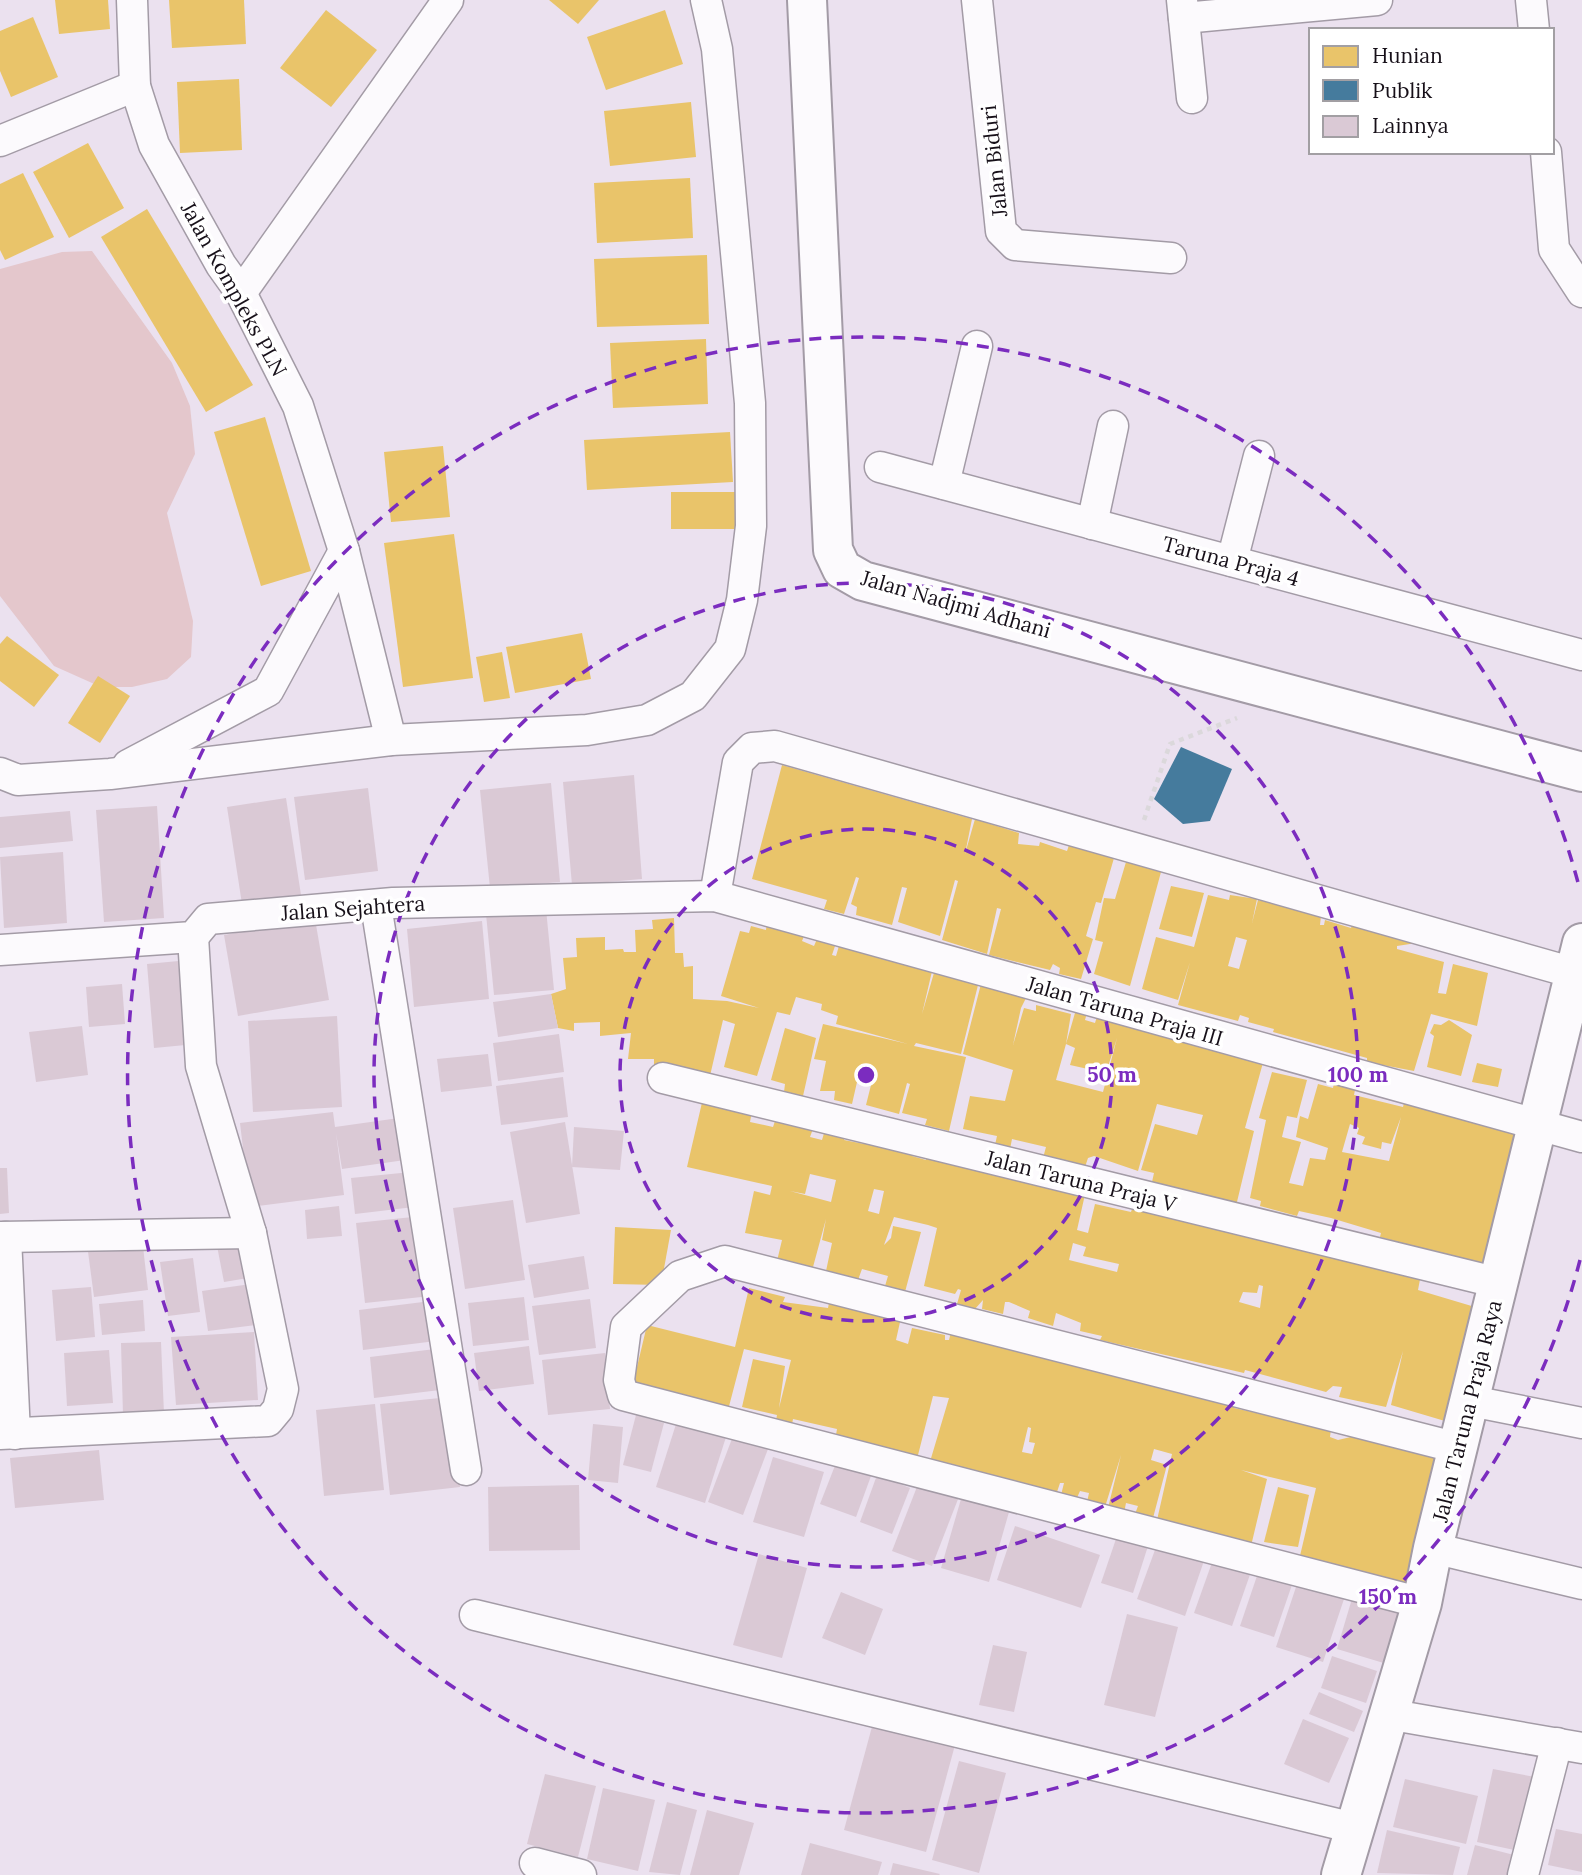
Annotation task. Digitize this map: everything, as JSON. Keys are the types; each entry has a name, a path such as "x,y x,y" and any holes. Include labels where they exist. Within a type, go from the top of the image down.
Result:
{"main road":[{"name":"Jalan Nadjmi Adhani","path":"807,0 833,550 842,569 863,581 1582,772"},
{"name":"Jalan Taruna Praja Raya","path":"1341,1875 1422,1603 1535,1126 1578,958"}],"street":[{"name":"Jalan Kompleks PLN","path":"132,0 135,86 154,145 221,265 241,293 298,406 344,551 391,740"},
{"path":"241,293 448,0"},
{"path":"0,773 18,780 110,774 391,740 587,730 647,720 693,696 730,649 742,600 751,526 750,403 717,49 706,0"},
{"name":"Jalan Biduri","path":"977,0 1001,231 1007,240 1016,245 1171,258"},
{"path":"1192,98 1183,9 1377,0"},
{"path":"1531,0 1534,28"},
{"path":"0,141 135,86"},
{"path":"1546,154 1554,249 1582,292"},
{"path":"944,484 977,346"},
{"path":"1092,524 1113,426"},
{"path":"1232,561 1259,456"},
{"name":"Taruna Praja 4","path":"880,467 1582,655"},
{"path":"110,774 268,691 344,551"},
{"path":"715,896 738,762 752,748 775,746 1134,848 1578,958"},
{"name":"Jalan Sejahtera","path":"193,937 208,919 376,905 715,896"},
{"name":"Jalan Taruna Praja III","path":"715,896 1582,1137"},
{"path":"376,905 466,1470"},
{"path":"0,950 193,937 201,1066 251,1233 284,1390 278,1409 268,1421 7,1434 3,1237 251,1233"},
{"name":"Jalan Taruna Praja V","path":"663,1078 1499,1283"},
{"path":"1422,1603 623,1395 619,1380 626,1327 680,1276 725,1261 1458,1448"},
{"path":"1471,1401 1582,1423"},
{"path":"1433,1548 1582,1584"},
{"path":"475,1615 1354,1828"},
{"path":"1387,1714 1569,1745 1523,1875"},
{"path":"535,1863 581,1875"}],"path":[{"path":"1134,848 1170,744 1244,715"}],"shaded area":[{"path":"92,251 172,363 190,406 195,454 167,513 193,621 191,657 167,679 132,687 101,687 54,666 0,596 0,269 62,252"}],"building: Hunian":[{"path":"55,0 108,0 110,29 59,34"},
{"path":"169,0 244,0 246,44 172,48"},
{"path":"549,0 599,0 578,24"},
{"path":"326,10 377,50 331,107 280,68"},
{"path":"665,10 683,64 606,90 587,37"},
{"path":"33,17 58,77 11,97 0,71 0,31"},
{"path":"239,79 242,150 180,153 177,82"},
{"path":"691,102 696,157 610,166 604,111"},
{"path":"88,143 124,208 69,238 33,172"},
{"path":"23,173 54,237 5,260 0,250 0,184"},
{"path":"690,178 693,238 597,243 594,183"},
{"path":"147,209 253,385 206,412 101,237"},
{"path":"707,255 709,324 597,327 594,259"},
{"path":"706,339 708,404 613,408 610,343"},
{"path":"265,417 311,571 261,586 214,432"},
{"path":"730,432 733,482 587,490 584,440"},
{"path":"443,446 450,517 391,522 384,452"},
{"path":"671,492 739,492 739,529 671,529"},
{"path":"454,534 473,678 403,687 384,543"},
{"path":"582,633 591,679 515,693 506,647"},
{"path":"7,636 59,675 34,707 0,681 0,644"},
{"path":"502,652 510,698 484,702 476,657"},
{"path":"98,676 130,696 100,743 68,723"},
{"path":"782,765 972,819 965,854 975,819 1019,833 1018,844 1039,846 1040,842 1067,851 1069,845 1114,858 1101,903 1096,902 1086,936 1093,939 1081,979 1059,974 1060,968 1053,964 1050,970 989,955 1001,909 997,908 987,954 942,940 958,881 955,880 940,936 898,922 907,888 902,887 892,925 856,915 857,907 851,904 859,878 856,877 844,914 824,909 827,900 752,879"},
{"path":"1126,862 1161,872 1130,986 1094,974 1103,942 1095,940 1104,898 1115,899"},
{"path":"1171,886 1204,893 1192,937 1159,929"},
{"path":"1208,895 1229,900 1230,895 1257,899 1252,923 1258,900 1321,916 1320,925 1324,925 1325,920 1351,928 1353,922 1423,942 1397,946 1397,949 1444,962 1438,993 1446,994 1453,964 1488,973 1477,1026 1431,1014 1414,1071 1367,1062 1367,1058 1273,1032 1274,1029 1248,1022 1249,1018 1240,1015 1238,1021 1178,1005 1190,962 1178,1000 1142,989 1156,937 1194,947","holes":["1236,937 1247,940 1239,969 1228,966"]},
{"path":"674,918 675,953 683,953 684,967 693,966 693,999 727,1001 759,1008 721,996 740,931 749,933 751,926 766,930 767,922 806,931 802,941 814,946 817,939 836,943 832,955 836,956 841,939 933,967 922,1014 936,966 979,981 961,1054 916,1043 914,1046 966,1057 949,1131 925,1125 927,1119 902,1113 910,1084 907,1083 899,1114 866,1105 873,1077 861,1073 860,1069 852,1104 834,1100 835,1091 820,1091 826,1061 814,1059 823,1024 908,1044 836,1024 838,1016 821,1010 822,1004 796,997 790,1015 777,1012 757,1076 724,1067 735,1024 723,1020 709,1080 654,1070 654,1059 628,1059 631,1033 600,1036 600,1022 574,1023 574,1031 558,1028 551,994 566,989 563,958 577,957 576,938 605,937 605,950 623,949 624,952 636,952 635,930 653,929 652,920"},
{"path":"982,980 1029,992 1021,1008 1013,1045 1024,1008 1036,1011 1036,1005 1071,1014 1066,1044 1077,1006 1088,1009 1085,1020 1095,1023 1098,1013 1264,1059 1245,1128 1254,1131 1236,1206 1200,1196 1201,1193 1152,1182 1154,1173 1141,1170 1155,1124 1197,1135 1203,1115 1157,1104 1138,1171 1094,1156 1088,1158 1085,1167 1043,1158 1046,1147 1012,1139 1010,1149 995,1145 997,1136 963,1129 970,1096 1005,1101 1013,1070 963,1054","holes":["1117,1038 1103,1092 1056,1080 1066,1044 1075,1048 1070,1065 1106,1073"]},
{"path":"1449,1020 1472,1035 1461,1076 1427,1067 1434,1036 1430,1033 1434,1024 1441,1025"},
{"path":"785,1028 816,1038 803,1096 784,1092 785,1084 771,1080"},
{"path":"1477,1063 1502,1069 1498,1087 1472,1082"},
{"path":"1272,1072 1307,1080 1297,1118 1287,1116 1282,1137 1301,1142 1289,1183 1303,1186 1310,1158 1325,1160 1328,1148 1296,1137 1300,1116 1308,1119 1318,1084 1333,1088 1334,1083 1355,1090 1354,1095 1403,1107 1406,1095 1525,1132 1488,1267 1380,1237 1381,1233 1331,1218 1299,1211 1297,1216 1260,1206 1261,1201 1250,1198 1266,1120 1259,1118","holes":["1401,1117 1389,1161 1342,1152 1350,1124 1359,1128 1357,1134 1365,1137 1362,1144 1381,1149 1382,1142 1391,1144"]},
{"path":"704,1094 753,1106 750,1122 773,1127 776,1118 814,1126 810,1137 822,1140 825,1130 845,1135 844,1140 864,1144 864,1139 914,1148 912,1156 926,1160 927,1152 990,1169 988,1174 1022,1182 1023,1177 1086,1190 1077,1230 1088,1233 1095,1204 1131,1212 1134,1203 1421,1274 1418,1290 1485,1310 1455,1424 1391,1405 1403,1351 1386,1407 1339,1397 1342,1387 1333,1386 1326,1392 1245,1370 1244,1373 1100,1340 1102,1336 1080,1331 1081,1323 1056,1313 1053,1326 1028,1318 1030,1311 1009,1302 1005,1302 1003,1314 982,1309 983,1300 975,1309 957,1304 961,1290 958,1289 955,1294 924,1286 937,1228 928,1225 894,1217 884,1245 891,1238 893,1226 921,1232 905,1292 885,1286 888,1276 862,1269 858,1280 826,1271 832,1243 822,1240 826,1219 813,1267 777,1261 782,1240 745,1233 754,1191 770,1195 772,1186 687,1167","holes":["810,1174 836,1180 831,1202 790,1191 805,1194","874,1189 884,1191 879,1214 868,1211","1073,1243 1086,1247 1083,1256 1119,1264 1117,1272 1069,1260","1259,1285 1263,1286 1260,1308 1239,1302 1243,1292 1257,1293"]},
{"path":"615,1227 671,1230 661,1285 613,1284"},
{"path":"749,1288 785,1297 783,1302 828,1308 830,1298 902,1313 896,1340 908,1344 912,1328 945,1335 945,1340 949,1340 951,1332 1236,1398 1234,1408 1261,1414 1263,1405 1332,1421 1330,1437 1338,1440 1355,1436 1445,1449 1412,1584 1299,1560 1316,1488 1241,1470 1267,1479 1251,1546 1204,1533 1205,1530 1157,1520 1172,1454 1154,1449 1151,1460 1167,1465 1153,1518 1135,1514 1138,1506 1126,1503 1124,1513 1108,1508 1121,1455 1105,1507 1087,1502 1089,1493 1080,1491 1076,1500 1061,1495 1064,1483 1060,1483 1056,1495 929,1465 949,1398 933,1396 917,1459 835,1441 837,1429 793,1419 791,1430 775,1426 777,1415 742,1407 753,1359 785,1366 779,1408 791,1360 744,1349 727,1414 632,1388 647,1325 735,1347","holes":["1028,1427 1031,1428 1029,1442 1035,1443 1032,1454 1022,1452"]},
{"path":"1278,1487 1309,1495 1298,1547 1264,1542"}],"building: Publik":[{"path":"1181,747 1232,769 1210,821 1183,824 1154,799"}],"building: Lainnya":[{"path":"634,775 642,879 572,885 563,782"},
{"path":"551,783 560,882 490,888 480,790"},
{"path":"368,788 378,871 305,880 294,797"},
{"path":"286,798 301,895 242,904 227,807"},
{"path":"157,806 164,918 104,922 96,810"},
{"path":"70,811 73,841 0,848 0,817"},
{"path":"63,852 67,923 4,928 0,857"},
{"path":"546,909 554,990 494,995 486,914"},
{"path":"315,919 329,1000 238,1016 224,935"},
{"path":"482,921 489,999 414,1007 407,929"},
{"path":"189,960 196,1044 154,1048 147,964"},
{"path":"122,984 125,1024 89,1027 86,987"},
{"path":"551,994 558,1028 498,1037 493,1002"},
{"path":"337,1016 342,1107 253,1112 248,1021"},
{"path":"82,1026 88,1075 36,1082 29,1032"},
{"path":"559,1034 564,1072 498,1081 493,1043"},
{"path":"488,1054 492,1086 441,1092 437,1059"},
{"path":"563,1077 568,1117 501,1125 496,1086"},
{"path":"333,1112 335,1127 406,1117 412,1159 342,1169 336,1133 344,1195 250,1207 240,1123"},
{"path":"565,1122 580,1214 526,1223 510,1132"},
{"path":"574,1127 624,1131 620,1170 572,1167"},
{"path":"0,1168 7,1168 9,1213 0,1214"},
{"path":"411,1172 414,1207 355,1214 351,1178"},
{"path":"513,1200 525,1280 465,1289 453,1208"},
{"path":"339,1206 342,1236 307,1239 305,1210"},
{"path":"422,1216 431,1296 365,1303 356,1223"},
{"path":"142,1238 148,1290 94,1297 87,1244"},
{"path":"246,1240 254,1277 224,1282 217,1246"},
{"path":"584,1256 589,1289 534,1298 528,1265"},
{"path":"193,1258 200,1312 168,1316 160,1262"},
{"path":"258,1283 263,1324 208,1331 202,1291"},
{"path":"91,1287 95,1337 56,1341 52,1290"},
{"path":"524,1297 529,1340 473,1346 468,1303"},
{"path":"590,1299 596,1348 539,1355 532,1306"},
{"path":"143,1300 145,1331 102,1335 99,1304"},
{"path":"431,1301 436,1341 363,1350 359,1310"},
{"path":"254,1332 258,1400 176,1405 171,1337"},
{"path":"161,1342 164,1414 123,1415 121,1343"},
{"path":"529,1346 534,1384 479,1391 474,1353"},
{"path":"435,1349 440,1390 374,1398 370,1357"},
{"path":"109,1350 113,1403 67,1406 64,1353"},
{"path":"605,1353 610,1409 548,1415 542,1360"},
{"path":"450,1397 460,1487 390,1495 380,1404"},
{"path":"375,1404 384,1490 324,1496 316,1410"},
{"path":"636,1415 664,1423 651,1472 623,1465"},
{"path":"677,1421 726,1437 705,1503 656,1487"},
{"path":"593,1424 623,1427 618,1483 588,1480"},
{"path":"733,1436 768,1449 743,1515 708,1502"},
{"path":"99,1450 104,1500 15,1508 10,1458"},
{"path":"773,1457 824,1472 804,1537 753,1522"},
{"path":"836,1463 871,1476 856,1517 820,1504"},
{"path":"877,1475 910,1488 892,1534 860,1522"},
{"path":"920,1479 960,1494 932,1566 892,1551"},
{"path":"579,1485 580,1550 489,1551 488,1487"},
{"path":"961,1499 1009,1512 989,1582 941,1568"},
{"path":"1015,1526 1100,1555 1081,1608 997,1580"},
{"path":"1117,1536 1148,1546 1133,1593 1101,1583"},
{"path":"1159,1539 1206,1555 1185,1616 1137,1599"},
{"path":"759,1554 807,1568 782,1658 733,1645"},
{"path":"1215,1554 1253,1566 1232,1626 1194,1613"},
{"path":"1260,1567 1294,1579 1274,1637 1240,1626"},
{"path":"1300,1575 1347,1590 1323,1662 1276,1647"},
{"path":"841,1592 883,1609 865,1655 822,1638"},
{"path":"1354,1592 1404,1607 1387,1664 1337,1649"},
{"path":"1127,1614 1178,1627 1155,1717 1104,1705"},
{"path":"993,1645 1027,1652 1014,1712 979,1705"},
{"path":"1332,1656 1377,1671 1366,1703 1321,1688"},
{"path":"1319,1692 1363,1711 1354,1732 1309,1714"},
{"path":"1303,1719 1349,1738 1329,1783 1284,1764"},
{"path":"873,1723 955,1745 926,1852 844,1830"},
{"path":"959,1761 1006,1773 979,1873 932,1860"},
{"path":"1493,1769 1535,1777 1519,1851 1477,1842"},
{"path":"545,1774 596,1786 578,1857 527,1844"},
{"path":"1405,1779 1478,1796 1466,1844 1393,1827"},
{"path":"603,1788 655,1800 638,1871 587,1859"},
{"path":"667,1802 697,1810 680,1875 649,1872"},
{"path":"707,1810 754,1823 739,1875 690,1875"},
{"path":"1556,1829 1582,1834 1582,1872 1548,1865"},
{"path":"1387,1830 1460,1847 1453,1875 1377,1873"},
{"path":"810,1843 882,1862 878,1875 801,1875"},
{"path":"1475,1845 1518,1856 1514,1875 1467,1875"},
{"path":"893,1863 940,1874 890,1875"}]}
